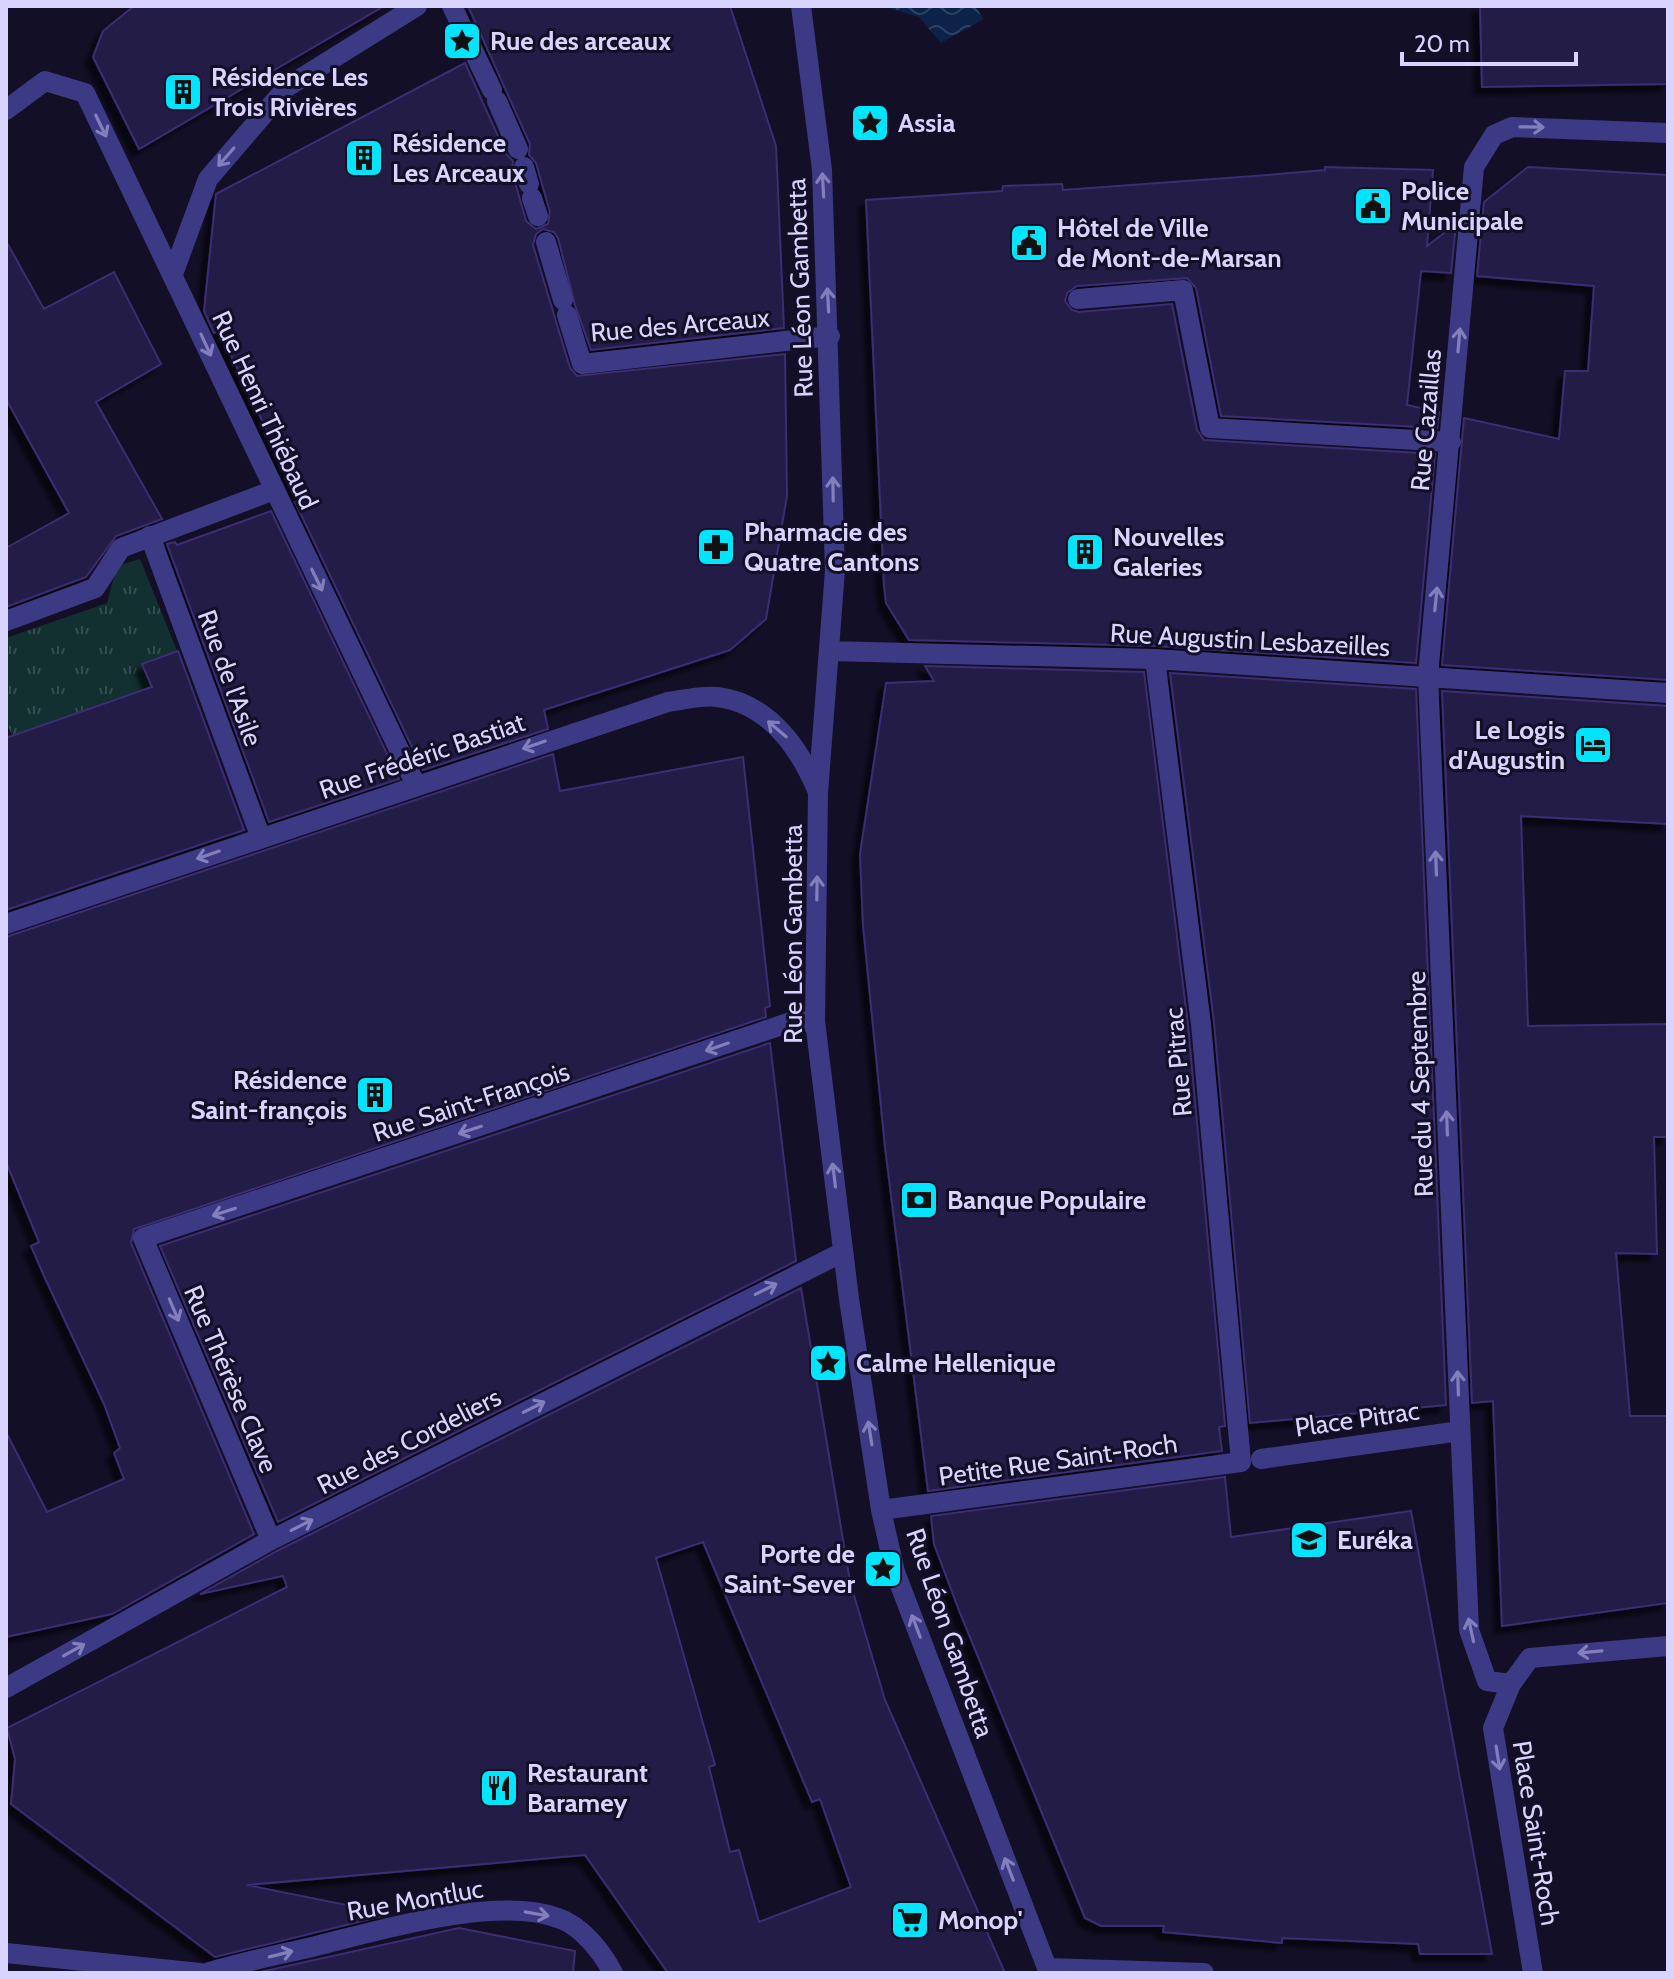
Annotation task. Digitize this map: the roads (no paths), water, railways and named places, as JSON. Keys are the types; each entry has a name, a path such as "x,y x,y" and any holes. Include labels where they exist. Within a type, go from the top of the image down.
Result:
{"street":[{"path":"173,274 208,179 287,87 417,6"},
{"path":"452,6 495,96 528,183"},
{"name":"Rue Léon Gambetta","path":"801,6 822,170 830,336 835,570 818,793 815,1021 843,1252 881,1510 895,1572 1048,1970"},
{"name":"Rue Henri Thiébaud","path":"6,110 45,81 85,93 416,785"},
{"name":"Rue Cazaillas","path":"1428,676 1474,167 1494,135 1512,127 1668,133"},
{"name":"Rue des Arceaux","path":"546,242 582,364 830,336"},
{"path":"1078,299 1183,290 1210,428 1451,442"},
{"path":"6,621 95,588 121,548 274,490"},
{"name":"Rue de l'Asile","path":"150,536 261,838"},
{"name":"Rue Augustin Lesbazeilles","path":"829,651 1155,659 1668,693"},
{"name":"Rue Pitrac","path":"1155,659 1251,1460"},
{"name":"Rue du 4 Septembre","path":"1428,676 1460,1489 1469,1630 1487,1681 1511,1684"},
{"name":"Rue Frédéric Bastiat","path":"6,924 668,702 717,697 749,707 785,733 802,755 818,793"},
{"name":"Rue Saint-François","path":"143,1238 791,1022 815,1021"},
{"name":"Rue Thérèse Clave","path":"143,1238 271,1540"},
{"name":"Rue des Cordeliers","path":"6,1688 271,1540 843,1252"},
{"name":"Place Pitrac","path":"1251,1460 1460,1431"},
{"name":"Petite Rue Saint-Roch","path":"881,1510 1251,1460"},
{"name":"Place Saint-Roch","path":"1529,1972 1493,1728 1511,1684 1530,1658 1668,1646"},
{"name":"Rue Montluc","path":"6,1953 203,1973 387,1929 494,1910 528,1911 560,1918 587,1938 613,1973"},
{"path":"1048,1970 1204,1973"}],"water":[{"path":"882,6 975,6 984,19 941,43 919,17"}],"place":[{"name":"Rue des arceaux","path":"462,41"},
{"name":"Résidence Les Trois Rivières","path":"183,92"},
{"name":"Assia","path":"870,123"},
{"name":"Résidence Les Arceaux","path":"364,158"},
{"name":"Police Municipale","path":"1373,206"},
{"name":"Hôtel de Ville de Mont-de-Marsan","path":"1029,243"},
{"name":"Pharmacie des Quatre Cantons","path":"716,547"},
{"name":"Nouvelles Galeries","path":"1085,552"},
{"name":"Le Logis d'Augustin","path":"1593,745"},
{"name":"Résidence Saint-françois","path":"375,1095"},
{"name":"Banque Populaire","path":"919,1200"},
{"name":"Calme Hellenique","path":"828,1363"},
{"name":"Euréka","path":"1309,1540"},
{"name":"Porte de Saint-Sever","path":"883,1569"},
{"name":"Restaurant Baramey","path":"499,1788"},
{"name":"Monop'","path":"910,1920"}]}
